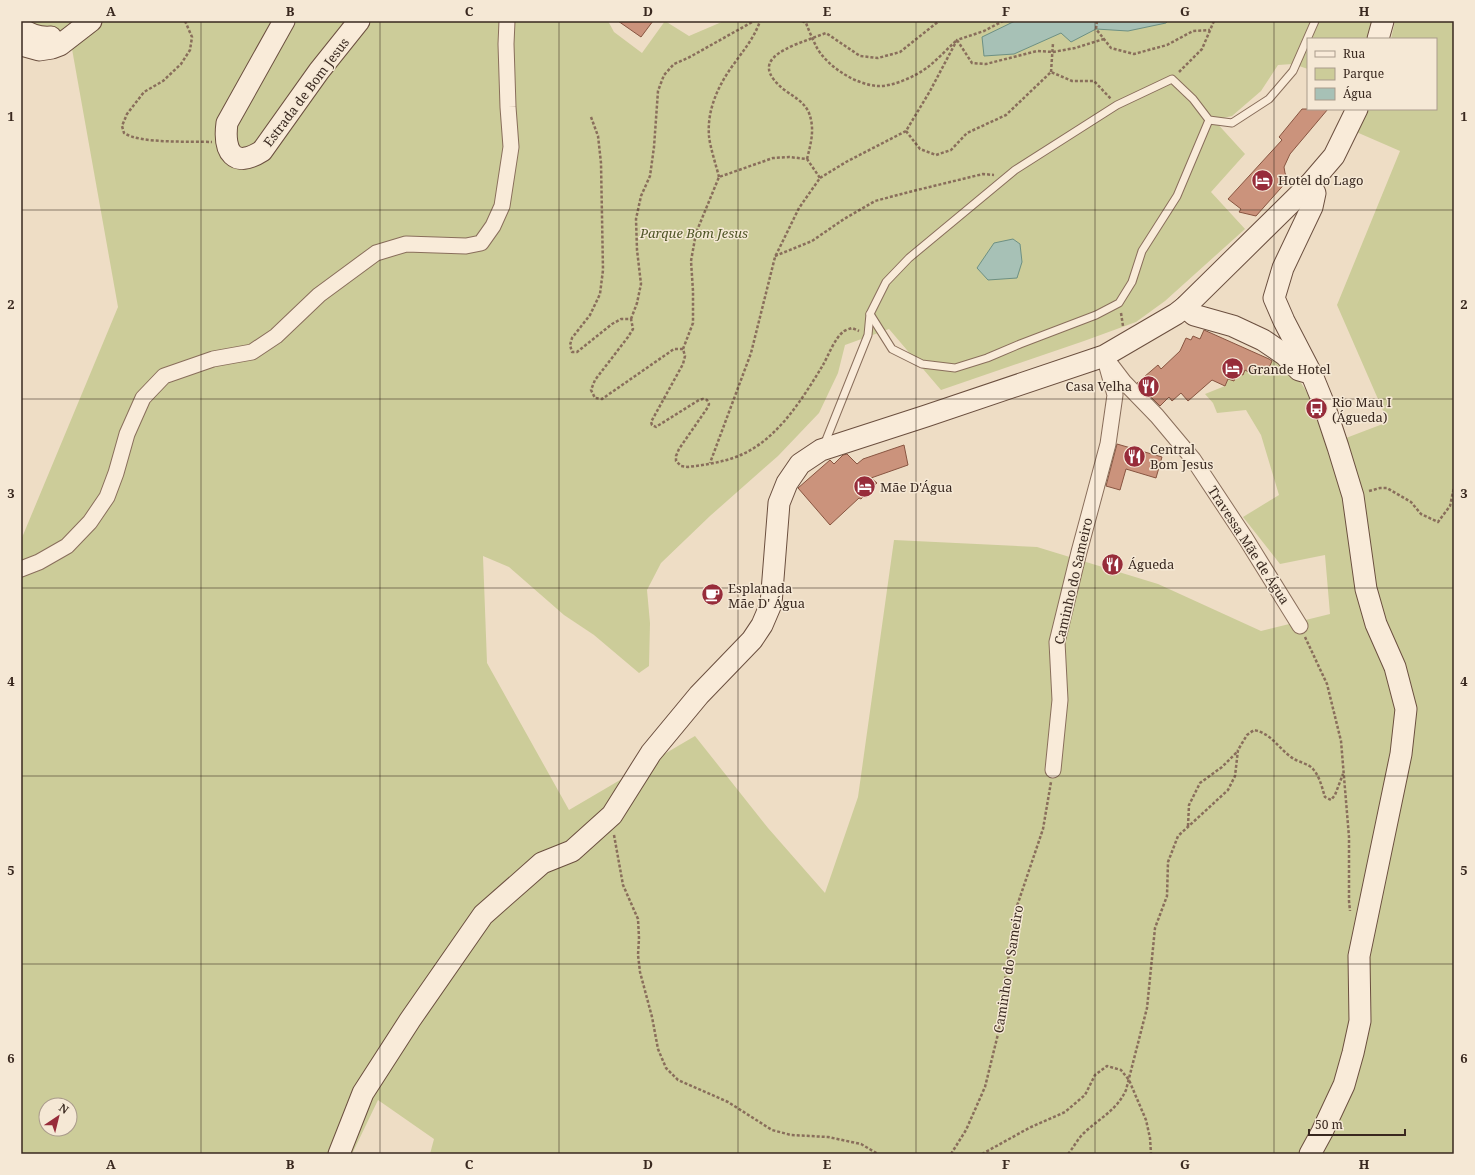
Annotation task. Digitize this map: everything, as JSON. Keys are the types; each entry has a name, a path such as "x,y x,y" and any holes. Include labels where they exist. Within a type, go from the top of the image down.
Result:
{"main road":[{"path":"21,45 39,50 52,48 60,45 91,21"},
{"path":"226,142 225,135 227,123 284,21"},
{"name":"Estrada de Bom Jesus","path":"226,142 228,149 234,155 242,158 252,157 262,151 319,71 359,21"},
{"path":"1378,38 1383,21"},
{"path":"21,28 41,38 69,37"},
{"path":"338,1154 363,1093 410,1020 483,915 542,863 572,851 612,815 651,753 699,695 752,640 762,625 771,604 779,503 787,483 794,471 803,462 821,450 1104,356 1185,307 1310,184 1334,156 1357,110"},
{"path":"1310,184 1315,193 1312,207 1282,268 1274,298 1284,321 1312,375 1323,402 1353,496 1366,589 1376,624 1395,667 1406,709 1401,754 1359,956 1360,1021 1354,1053 1344,1085 1310,1154"},
{"path":"1185,307 1194,314 1233,326 1263,340 1285,355 1299,370 1312,375"}],"street":[{"path":"21,569 39,562 67,546 90,522 107,497 116,473 127,434 143,398 164,376 213,359 252,352 276,336 319,295 376,253 406,244 466,246 481,243 493,226 502,206 511,147 508,99 507,21"},
{"name":"Travessa Mãe de Água","path":"1104,356 1124,382 1157,416 1193,459 1246,539 1300,626"},
{"name":"Caminho do Sameiro","path":"1053,770 1060,700 1057,642 1108,444 1115,395 1104,356"}],"lane":[{"path":"1308,38 1315,21"},
{"path":"821,450 868,335 870,314 886,282 909,258 1015,170 1117,105 1172,79 1193,99 1209,120 1232,123 1268,99 1293,71 1307,39"},
{"path":"870,314 892,350 922,364 955,368 987,358 1096,314 1119,303 1132,282 1142,250 1177,196 1209,120"}],"path":[{"path":"185,21 192,37 190,50 182,64 163,81 144,92 127,114 122,126 124,133 130,137 150,140 226,142"},
{"path":"683,349 674,349 602,399 595,398 591,390 595,380 633,329 631,319 637,303 641,284 636,250 636,219 641,196 650,176 658,91 664,76 674,64 688,58 754,21"},
{"path":"760,21 756,34 730,69 715,95 709,116 709,137 719,177 696,233 691,261 693,323 683,349 685,356 682,364 650,422 656,427 660,426 699,400 707,400 709,404 708,407 676,456 676,461 681,466 688,467 734,458 753,449 774,433 798,404 838,338 844,331 852,328 862,333 865,337 863,348"},
{"path":"802,21 806,23 818,49 830,63 843,74 858,81 877,86 897,83 928,67 957,40 984,31 1003,21"},
{"path":"820,178 807,159 813,126 809,112 798,99 783,89 772,78 769,69 771,59 781,51 826,33 860,56 878,58 900,52 939,21"},
{"path":"1097,21 1096,29 1110,48 1134,54 1167,44 1192,31 1210,30"},
{"path":"1172,79 1202,49 1214,21"},
{"path":"957,40 972,63 986,64 1037,51 1053,52 1075,48 1104,39"},
{"path":"710,463 751,353 775,257 799,208 820,178 846,162 906,131 930,91 957,40"},
{"path":"906,131 920,149 936,155 951,150 967,133 1006,115 1051,72 1053,43"},
{"path":"1051,72 1072,81 1094,81 1117,105"},
{"path":"591,116 598,136 601,163 603,270 600,294 590,315 572,338 570,345 572,352 577,352 612,324 621,319 631,319"},
{"path":"719,177 773,158 789,157 807,159"},
{"path":"775,257 812,241 844,219 875,201 983,174 1008,176"},
{"path":"1119,303 1125,343"},
{"path":"1353,496 1380,488 1387,488 1411,502 1421,514 1438,522 1450,506 1454,487"},
{"path":"1300,626 1327,684 1341,741 1349,837 1348,901 1352,917"},
{"path":"1188,826 1189,805 1200,783 1222,767 1238,750 1247,735 1254,730 1263,732 1292,757 1312,767 1318,775 1325,797 1331,800 1335,795 1343,774"},
{"path":"1068,1154 1084,1132 1107,1115 1122,1099 1129,1080 1148,1008 1155,928 1167,896 1168,862 1178,836 1228,790 1235,776 1238,750"},
{"name":"Caminho do Sameiro","path":"951,1154 966,1130 985,1087 998,1034 1017,906 1043,829 1053,770"},
{"path":"612,815 614,838 623,885 638,919 638,955 640,972 652,1017 658,1048 666,1068 678,1080 728,1102 772,1130 791,1135 828,1137 861,1144 878,1154"},
{"path":"982,1154 1029,1128 1065,1112 1084,1095 1095,1075 1106,1066 1120,1070 1129,1080 1146,1120 1151,1154"}],"green space":[{"name":"Parque Bom Jesus","path":"25,21 608,21 614,32 642,53 665,21 689,36 724,21 1374,21 1369,38 1307,38 1307,69 1293,64 1278,65 1261,91 1232,116 1214,120 1245,154 1211,192 1245,229 1165,301 1136,322 941,390 889,329 845,345 838,373 819,413 778,456 710,516 661,563 647,590 650,623 649,666 639,673 594,635 564,615 509,567 483,556 487,663 569,810 695,736 768,828 825,893 858,797 894,540 1037,547 1158,584 1261,631 1330,614 1325,555 1280,564 1243,517 1279,495 1261,435 1246,410 1217,413 1213,403 1205,394 1225,386 1228,379 1234,381 1237,373 1243,375 1245,370 1252,374 1254,369 1260,372 1262,367 1268,370 1272,360 1293,374 1301,384 1314,406 1329,442 1346,438 1388,422 1337,305 1400,151 1354,131 1364,110 1437,110 1437,38 1391,38 1395,21 1454,21 1454,1154 430,1154 434,1139 378,1100 352,1154 21,1154 21,540 118,307 72,49"}],"water":[{"path":"1015,21 1168,21 1166,23 1128,31 1096,29 1071,42 1061,33 1014,54 984,56 982,37"},
{"path":"1013,239 1020,244 1022,262 1017,278 988,280 977,268 994,243"}],"building":[{"path":"618,21 653,21 641,37"},
{"path":"1302,109 1327,110 1290,154 1284,167 1288,180 1256,216 1239,212 1241,209 1228,199 1282,140 1279,137"},
{"name":"Grande Hotel","path":"1204,330 1269,359 1272,361 1268,370 1262,367 1260,372 1254,369 1252,374 1245,370 1243,375 1237,373 1234,381 1228,379 1225,386 1212,380 1188,401 1181,393 1172,401 1169,397 1160,406 1137,383 1158,365 1161,369 1180,351 1186,338 1191,340 1193,336 1200,339"},
{"path":"1117,444 1162,457 1156,478 1126,469 1120,490 1106,486"},
{"path":"904,445 908,465 871,478 877,483 861,499 859,498 830,525 798,488 830,460 834,464 843,455 847,454 857,464 863,459"}],"place":[{"name":"Hotel do Lago","path":"1263,180"},
{"name":"Grande Hotel","path":"1233,369"},
{"name":"Casa Velha","path":"1148,386"},
{"name":"Rio Mau I (Águeda)","path":"1317,409"},
{"name":"Central Bom Jesus","path":"1135,456"},
{"name":"Mãe D'Água","path":"864,487"},
{"name":"Águeda","path":"1113,564"},
{"name":"Esplanada Mãe D' Água","path":"712,595"}]}
